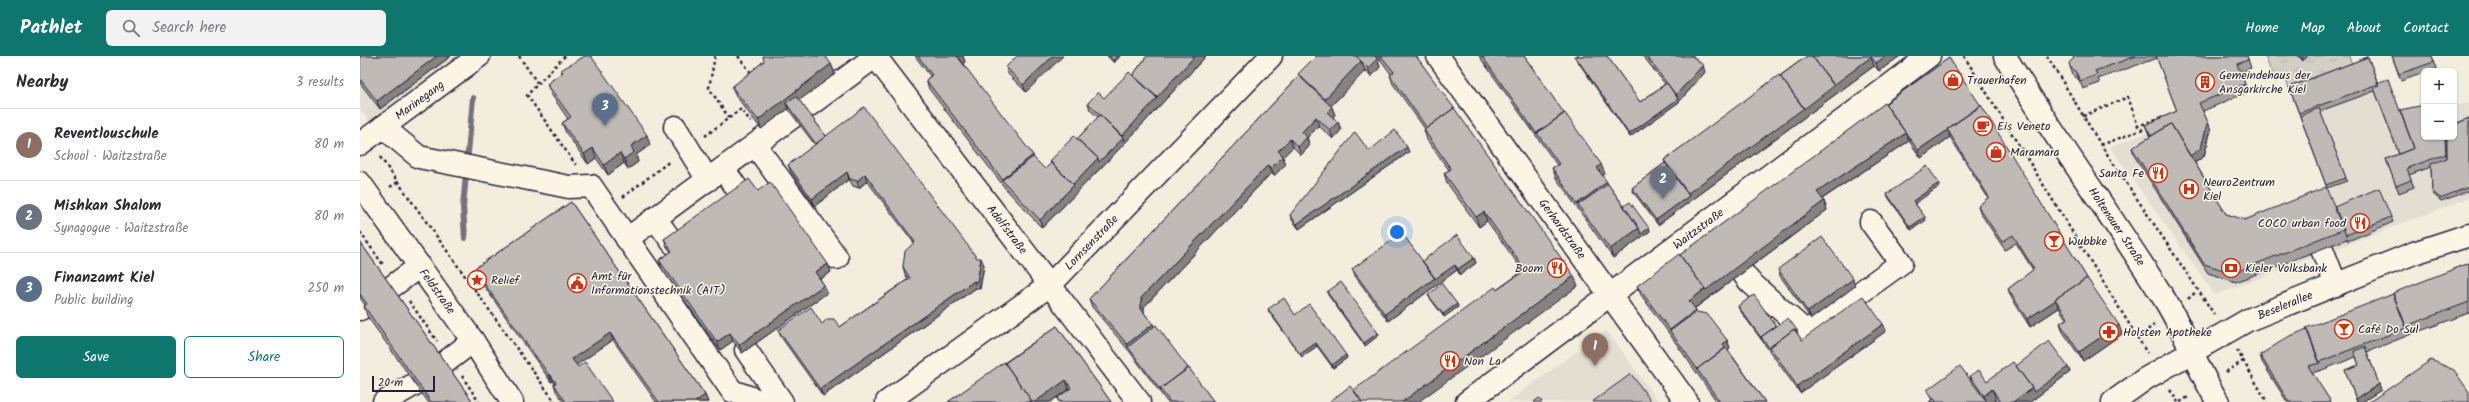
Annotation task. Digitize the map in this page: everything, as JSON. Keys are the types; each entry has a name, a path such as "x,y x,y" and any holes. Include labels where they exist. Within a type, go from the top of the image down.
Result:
{"street":[{"name":"Marinegang","path":"370,137 479,56"},
{"path":"627,239 876,56"},
{"name":"Adolfstraße","path":"876,56 1139,402"},
{"name":"Lornsenstraße","path":"887,402 1050,285 1271,56"},
{"name":"Gerhardstraße","path":"1438,56 1687,402"},
{"name":"Waitzstraße","path":"1467,402 1609,295 1711,230 1929,56"},
{"name":"Holtenauer Straße","path":"2005,56 2060,143 2163,297 2218,402"},
{"path":"675,127 688,149 715,174 741,194"},
{"path":"370,137 419,157 569,187 591,186 732,391 763,402"},
{"path":"755,145 837,258"},
{"name":"Feldstraße","path":"360,183 473,341 512,402"},
{"path":"656,218 672,243"},
{"path":"1743,273 1806,332 1901,263 1871,222"},
{"name":"Beselerallee","path":"2113,402 2144,379 2248,320 2414,252 2469,234"},
{"path":"2322,249 2336,285"},
{"path":"393,286 420,266"},
{"path":"446,361 473,341"},
{"path":"746,350 782,402"},
{"path":"384,402 415,384"}],"path":[{"path":"519,56 538,84"},
{"path":"565,56 527,95 591,186"},
{"path":"715,56 709,88 729,118"},
{"path":"738,56 752,75"},
{"path":"1964,56 2145,350"},
{"path":"2047,56 2101,145 2197,291"},
{"path":"2083,116 2128,97 2138,126 2164,116 2166,121 2158,123"},
{"path":"618,200 741,109"},
{"path":"2101,145 2151,126"},
{"path":"370,137 555,402"},
{"path":"360,232 393,286 446,361 479,402"},
{"path":"2243,361 2267,402"}],"shaded area":[{"path":"360,56 463,56 372,125 360,109"},
{"path":"2370,63 2378,85 2389,82 2402,117 2421,134 2421,140 2457,140 2457,105 2469,103 2469,198 2215,295 2110,147 2202,111 2211,130 2204,156 2193,164 2229,223 2327,188 2291,92"},
{"path":"1606,330 1659,402 1508,402"}],"green space":[{"path":"2265,56 2349,56 2354,69 2291,92 2285,78 2275,82"}],"building":[{"path":"360,56 437,56 377,101 360,79"},
{"path":"585,56 591,56 647,135 631,146 634,152 624,159 620,153 604,165 593,148 584,154 562,123 571,117 547,84 563,72 561,70"},
{"path":"763,56 825,56 831,64 758,120 732,87 764,61"},
{"path":"918,56 957,56 1033,155 1002,179 926,80 932,75"},
{"path":"1017,56 1053,56 1023,85 1006,67"},
{"path":"1109,56 1117,56 1113,60"},
{"path":"1147,56 1195,56 1157,97 1133,75"},
{"path":"1316,56 1356,56 1361,61 1325,99 1298,74"},
{"path":"1356,56 1375,56 1377,59 1368,68"},
{"path":"1381,56 1416,56 1454,108 1427,128 1390,75 1394,72"},
{"path":"1482,56 1524,56 1564,113 1537,134"},
{"path":"1575,56 1607,56 1640,102 1667,83 1678,99 1629,134"},
{"path":"1646,56 1692,56 1703,65 1676,95"},
{"path":"1807,56 1812,56 1834,86 1804,109 1780,76"},
{"path":"1812,56 1886,56 1876,63 1871,57 1834,85"},
{"path":"2073,56 2136,56 2095,71 2097,75 2080,81 2076,72 2070,67 2069,63 2074,58"},
{"name":"Gemeindehaus der Ansgarkirche Kiel","path":"2156,56 2247,56 2248,60 2237,64 2245,84 2199,103 2208,122 2201,148 2190,156 2171,124 2151,136 2145,125 2177,111"},
{"path":"2392,56 2432,56 2434,62 2399,74"},
{"path":"2368,57 2378,84 2299,113 2289,87"},
{"path":"1949,58 1981,106 1918,150 1885,104"},
{"path":"1129,72 1157,98 1122,136 1088,103 1098,92 1104,98"},
{"path":"1779,75 1804,108 1688,193 1664,160"},
{"path":"1299,76 1332,107 1327,112 1338,122 1330,130 1316,117 1302,132 1307,137 1298,147 1290,139 1278,151 1283,156 1271,168 1268,165 1141,298 1141,309 1153,324 1127,344 1089,299"},
{"path":"2388,79 2414,148 2399,154 2374,88 2379,86 2377,83"},
{"path":"796,96 826,136 816,144 786,103"},
{"path":"1885,103 1906,133 1817,192 1824,201 1706,290 1680,255"},
{"path":"1981,105 2087,278 2027,319 2008,289 2034,269 2013,235 2002,242 1978,206 1989,197 1947,129"},
{"path":"2421,106 2421,140 2445,140 2446,154 2407,168 2411,180 2396,186 2386,159 2414,148 2400,110"},
{"path":"864,107 977,258 981,258 977,282 974,281 820,389 778,330 811,307 822,324 827,319 834,319 840,327 910,278 903,267 905,251 915,242 865,174 857,181 850,179 847,172 812,199 788,165"},
{"path":"1454,108 1574,276 1402,402 1362,402 1354,390 1495,287 1497,290 1525,270 1484,212 1476,217 1444,173 1451,169 1424,130"},
{"path":"2319,108 2346,178 2326,185 2300,116"},
{"path":"1565,113 1601,164 1597,168 1607,182 1577,204 1552,168 1559,164 1537,133"},
{"path":"1100,115 1123,138 1099,162 1098,158 1077,139"},
{"path":"2469,118 2469,187 2440,198 2432,191 2431,164 2447,158 2447,140 2457,140 2457,124"},
{"path":"2171,124 2226,214 2245,220 2326,187 2344,229 2233,273 2204,264 2132,148"},
{"path":"1395,130 1407,147 1297,224 1290,215 1355,132 1369,151"},
{"path":"1074,136 1098,158 1073,184 1050,161"},
{"path":"1033,157 1045,169 1051,163 1074,185 1040,220 1002,180"},
{"path":"1665,163 1689,196 1656,220 1632,188"},
{"path":"1927,166 1939,183 1913,201 1925,217 1910,227 1887,194"},
{"path":"749,179 758,191 770,182 828,264 815,272 824,285 739,345 730,333 717,342 659,260 672,251 664,239"},
{"path":"1608,184 1639,228 1610,249 1578,205"},
{"path":"2379,188 2391,217 2346,235 2334,207"},
{"path":"571,202 705,395 695,402 659,402 610,333 572,359 578,367 585,362 613,402 566,402 554,384 556,383 550,374 549,375 474,269"},
{"path":"1630,202 1649,228 1641,234 1639,228 1624,206"},
{"path":"1402,233 1435,278 1385,314 1352,269"},
{"path":"1457,235 1474,258 1458,269 1455,265 1435,279 1422,261"},
{"path":"1822,237 1853,279 1808,312 1778,269"},
{"path":"360,242 473,402 431,402 364,306 367,304 360,294"},
{"path":"1679,254 1705,289 1689,301 1696,310 1670,330 1637,286"},
{"path":"2469,263 2469,302 2406,326 2393,293"},
{"path":"2087,278 2119,325 2079,352 2060,323 2068,318 2055,299"},
{"path":"1341,282 1378,333 1364,343 1327,292"},
{"path":"1442,284 1457,304 1443,314 1428,295"},
{"path":"2393,294 2406,328 2319,362 2306,328"},
{"path":"1754,295 1776,326 1761,337 1762,339 1738,306"},
{"path":"1863,296 1883,324 1797,386 1770,347 1794,329 1802,340"},
{"path":"1284,298 1295,315 1309,304 1346,355 1332,365 1316,343 1300,354 1268,309"},
{"path":"1696,312 1707,314 1727,340 1723,344 1725,348 1697,369 1670,331"},
{"path":"1788,318 1797,330 1795,331 1794,329 1770,347 1770,349 1761,337"},
{"path":"1156,325 1188,368 1160,389 1161,391 1128,347"},
{"path":"1057,326 1111,402 1060,402 1057,398 1071,388 1066,380 1035,402 1032,402 1005,363"},
{"path":"2307,329 2320,363 2308,366 2331,402 2289,402 2260,355 2288,337"},
{"path":"2049,341 2068,367 2034,392 2016,366"},
{"path":"2365,347 2379,384 2356,399 2345,370 2359,365 2354,351"},
{"path":"1726,348 1765,402 1720,402 1697,369"},
{"path":"2431,360 2454,370 2469,392 2469,402 2369,402"},
{"path":"1004,362 1031,400 1029,402 948,402"},
{"path":"2013,362 2032,388 2013,402 2001,402 1992,389 1984,396 1970,376 1979,370 1987,381"},
{"path":"1960,366 1987,402 1937,402 1933,399 1927,390"},
{"path":"1189,368 1214,402 1170,402 1160,389"},
{"path":"1631,374 1652,402 1592,402"},
{"path":"1350,386 1362,402 1329,402"},
{"path":"1539,398 1542,402 1534,402"},
{"path":"1934,399 1937,402 1929,402"}],"waterway":[{"path":"465,238 463,207 473,98"}],"place":[{"name":"Trauerhafen","path":"1953,80"},
{"name":"Gemeindehaus der Ansgarkirche Kiel","path":"2205,82"},
{"name":"Finanzamt Kiel","path":"605,126"},
{"name":"Eis Veneto","path":"1983,126"},
{"name":"Maramara","path":"1996,152"},
{"name":"Santa Fe","path":"2158,173"},
{"name":"NeuroZentrum Kiel","path":"2189,189"},
{"name":"Mishkan Shalom","path":"1663,199"},
{"name":"COCO urban food","path":"2360,223"},
{"name":"Wubbke","path":"2054,241"},
{"name":"Boom","path":"1557,268"},
{"name":"Kieler Volksbank","path":"2231,268"},
{"name":"Relief","path":"477,280"},
{"name":"Amt für Informationstechnik (AIT)","path":"577,283"},
{"name":"Café Do Sul","path":"2344,329"},
{"name":"Holsten Apotheke","path":"2109,332"},
{"name":"Non La","path":"1450,361"},
{"name":"Reventlouschule","path":"1595,366"}]}
